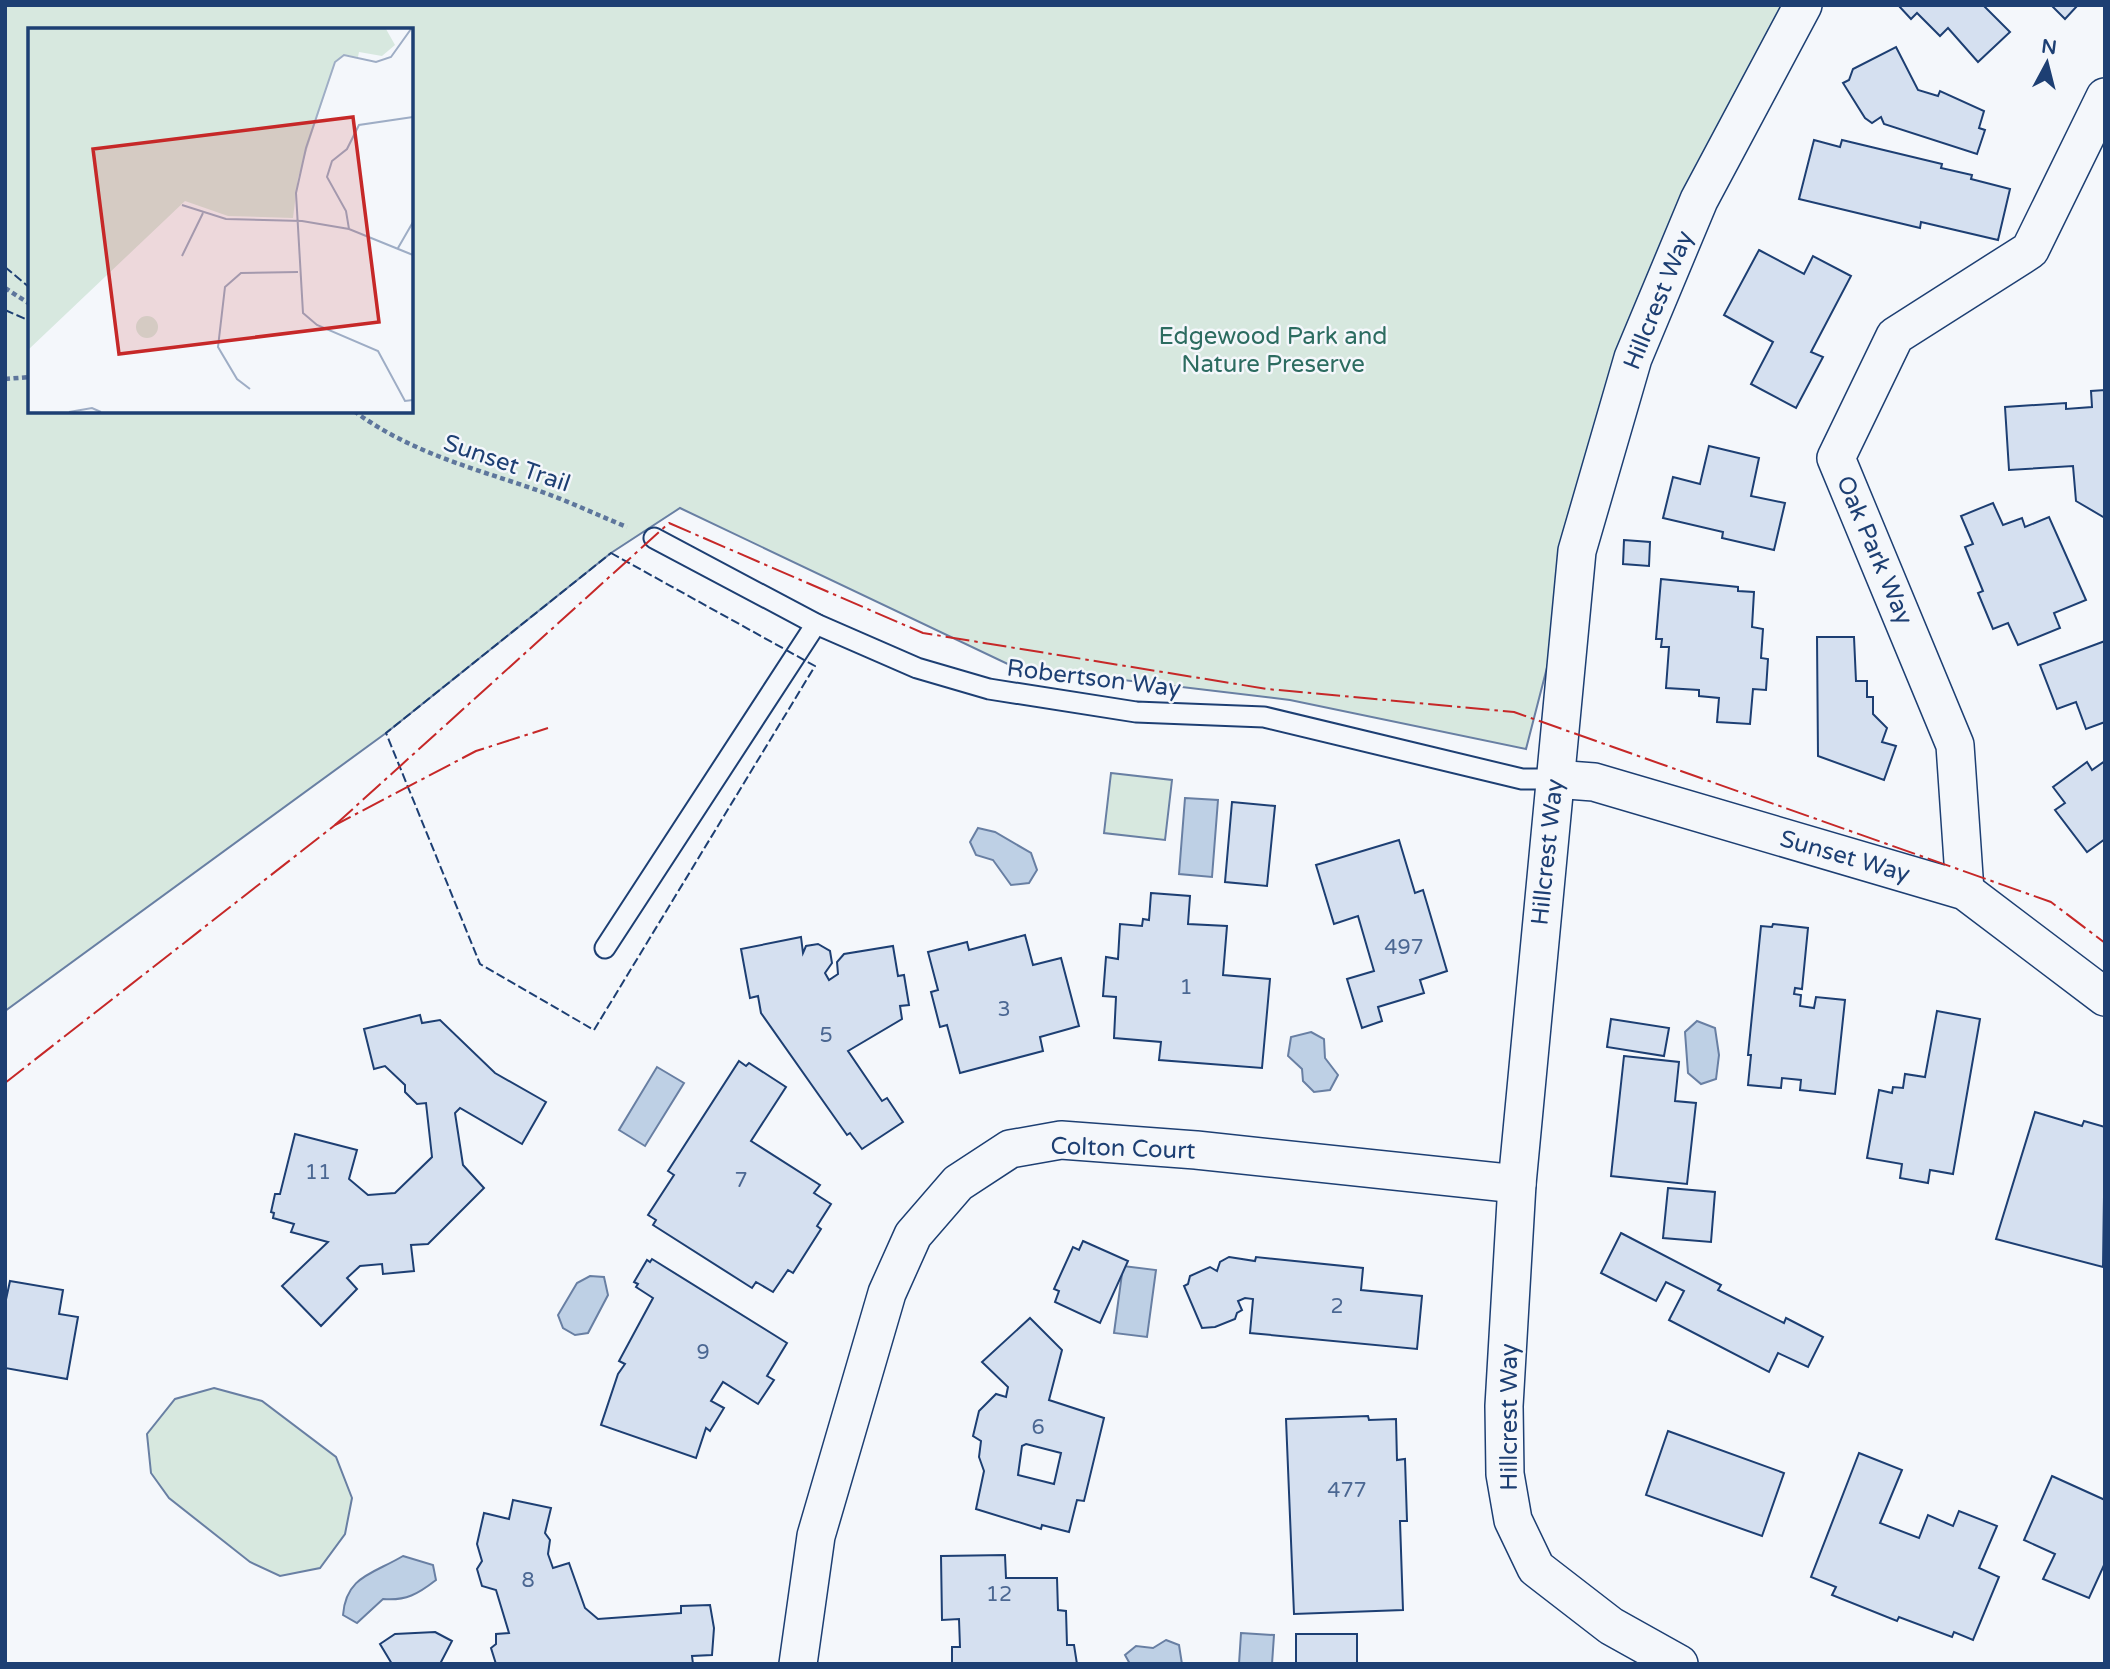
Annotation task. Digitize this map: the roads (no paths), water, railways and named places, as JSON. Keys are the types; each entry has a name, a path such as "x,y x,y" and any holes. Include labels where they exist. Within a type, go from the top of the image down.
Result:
{"street":[{"name":"Hillcrest Way","path":"1679,1664 1611,1626 1536,1568 1513,1520 1505,1475 1504,1406 1517,1184 1577,551 1633,358 1699,200 1803,5"},
{"name":"Oak Park Way","path":"1965,891 1955,745 1836,458 1895,336 2030,250 2105,97"},
{"name":"Sunset Way","path":"1554,779 1594,782 1965,891 2105,997"},
{"name":"Colton Court","path":"798,1664 816,1536 887,1293 913,1235 958,1182 1010,1149 1061,1140 1157,1146 1517,1184"}],"lane":[{"name":"Robertson Way","path":"654,538 816,624 917,668 989,689 1136,712 1264,717 1522,779 1554,779"},
{"path":"606,948 816,624"}],"water":[{"path":"1185,798 1218,800 1212,877 1179,874"},
{"path":"978,828 995,832 1031,853 1037,870 1029,883 1011,885 993,860 976,855 970,842"},
{"path":"1697,1021 1715,1028 1719,1055 1716,1079 1701,1084 1688,1073 1685,1032"},
{"path":"1311,1032 1324,1039 1325,1058 1338,1075 1330,1090 1314,1092 1303,1081 1302,1069 1288,1056 1291,1037"},
{"path":"657,1067 684,1083 645,1146 619,1130"},
{"path":"1123,1266 1156,1270 1147,1337 1114,1333"},
{"path":"590,1276 604,1277 608,1295 588,1333 575,1335 563,1328 558,1315 577,1283"},
{"path":"403,1556 433,1565 436,1580 411,1596 383,1599 357,1623 343,1615 345,1602 355,1584"},
{"path":"1241,1633 1274,1635 1272,1664 1239,1664"},
{"path":"1166,1640 1179,1645 1182,1664 1130,1664 1125,1655 1136,1646 1153,1648"}],"park label":[{"name":"Edgewood Park and Nature Preserve","path":"1273,350"}]}
